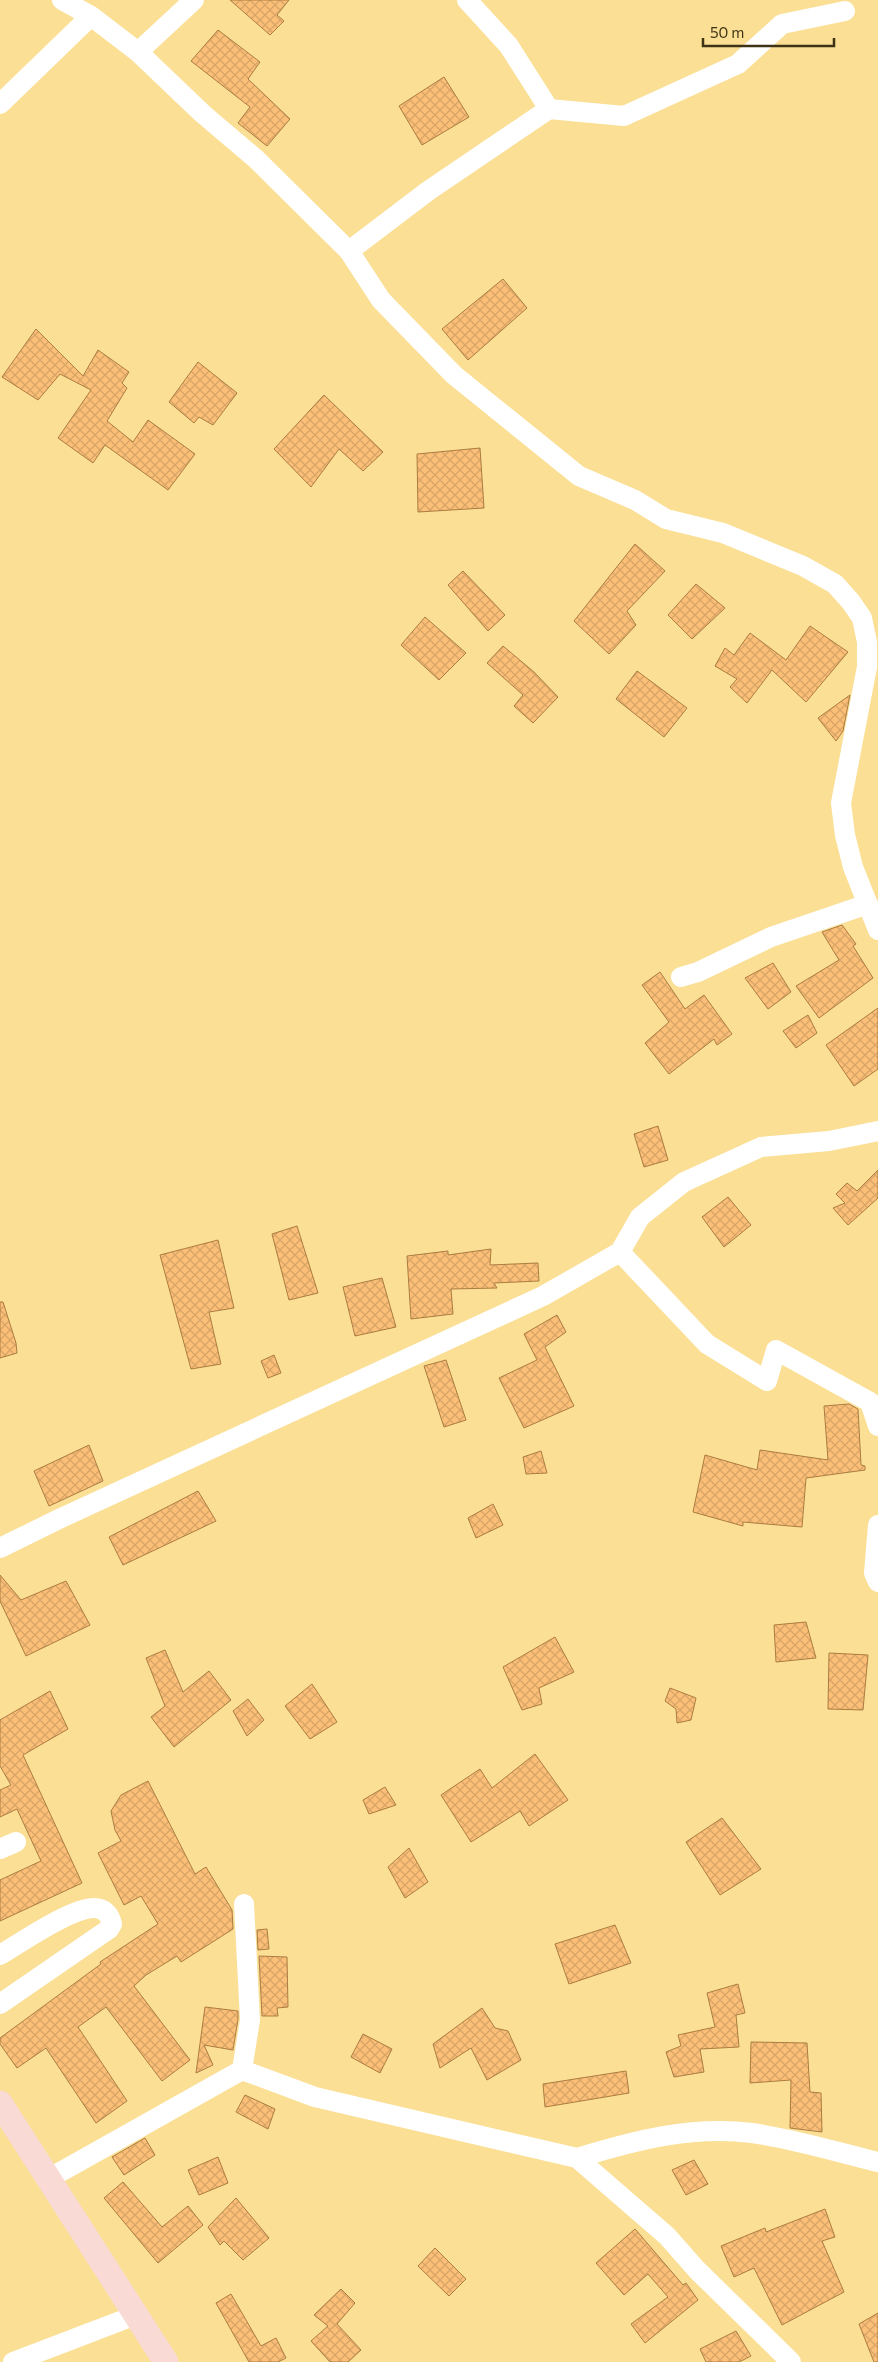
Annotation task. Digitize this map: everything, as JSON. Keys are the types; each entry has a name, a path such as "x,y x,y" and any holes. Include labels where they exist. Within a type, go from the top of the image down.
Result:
{"main road":[{"path":"0,2103 166,2362"}],"street":[{"path":"62,0 91,16 138,52 203,114 256,159 349,250 381,300 454,375 580,476 635,500 666,519 723,534 803,566 835,584 851,602 862,618 867,642 867,667 842,803 845,835 853,867 878,930"},
{"path":"138,52 194,0"},
{"path":"467,0 509,46 549,109"},
{"path":"349,250 428,191 549,109 624,116 738,64 782,24 845,11"},
{"path":"0,104 91,16"},
{"path":"681,977 698,972 771,937 868,904"},
{"path":"0,1548 61,1518 543,1296 620,1252 640,1217 684,1182 761,1147 829,1141 878,1131"},
{"path":"620,1252 707,1344 767,1381 776,1350 870,1402 878,1426"},
{"path":"878,1525 874,1573 878,1582"},
{"path":"242,2070 250,2020 244,1904"},
{"path":"0,1954 77,1911 95,1908 105,1911 110,1916 112,1924 109,1929 0,2004"},
{"path":"48,2180 242,2070 316,2097 577,2158 667,2236 698,2270 791,2362"},
{"path":"577,2158 655,2136 725,2131 752,2133 878,2162"},
{"path":"13,2362 136,2315"}],"building":[{"path":"230,0 289,0 277,15 284,21 270,35"},
{"path":"218,30 260,62 248,79 290,119 267,146 238,123 250,107 191,61"},
{"path":"444,77 469,117 422,145 399,106"},
{"path":"503,279 527,308 468,360 442,329"},
{"path":"36,329 83,376 98,350 129,372 122,383 127,388 107,421 133,442 148,420 195,454 168,490 105,445 93,463 58,438 91,390 60,374 38,400 2,377"},
{"path":"198,362 237,393 213,425 199,417 194,423 169,402"},
{"path":"324,395 383,452 363,471 339,449 311,487 274,449"},
{"path":"480,448 484,508 418,512 417,454"},
{"path":"635,544 665,571 627,611 636,625 609,654 574,621"},
{"path":"463,571 505,615 488,631 448,585"},
{"path":"696,584 725,608 692,639 668,615"},
{"path":"425,617 466,653 439,680 401,645"},
{"path":"810,626 848,652 806,702 772,670 747,703 730,687 737,679 715,666 725,648 734,655 750,633 786,660"},
{"path":"503,646 534,672 558,697 533,723 514,706 523,695 487,663"},
{"path":"637,671 687,708 664,737 616,699"},
{"path":"850,695 843,731 836,741 818,718"},
{"path":"842,925 856,944 853,946 873,978 819,1018 796,986 839,960 822,932"},
{"path":"773,963 791,992 768,1009 745,978"},
{"path":"660,972 685,1009 704,995 732,1034 717,1045 714,1039 669,1074 645,1043 669,1022 642,985"},
{"path":"878,1008 878,1069 854,1086 826,1045"},
{"path":"808,1015 817,1033 796,1048 783,1031"},
{"path":"658,1126 668,1160 644,1167 634,1134"},
{"path":"878,1170 878,1198 848,1225 833,1208 845,1203 836,1194 847,1183 857,1191"},
{"path":"728,1197 751,1225 724,1247 702,1217"},
{"path":"297,1226 318,1293 289,1300 272,1234"},
{"path":"218,1240 234,1308 209,1312 221,1364 191,1369 160,1255"},
{"path":"491,1249 490,1265 538,1263 539,1281 494,1283 497,1288 451,1289 453,1314 411,1319 407,1256 448,1251 448,1255"},
{"path":"382,1278 396,1327 355,1336 343,1287"},
{"path":"0,1302 3,1302 16,1343 17,1353 0,1358"},
{"path":"557,1315 566,1332 545,1347 574,1406 524,1428 499,1378 537,1360 524,1334"},
{"path":"274,1355 281,1373 268,1378 261,1361"},
{"path":"446,1360 466,1420 444,1427 424,1366"},
{"path":"849,1404 858,1409 861,1465 865,1466 865,1470 806,1478 802,1527 743,1522 743,1526 693,1512 705,1455 757,1470 760,1450 828,1460 824,1406"},
{"path":"89,1445 103,1481 49,1506 34,1471"},
{"path":"541,1451 547,1473 526,1474 523,1457"},
{"path":"198,1491 216,1521 123,1565 109,1537"},
{"path":"493,1504 503,1525 476,1538 468,1518"},
{"path":"0,1575 21,1600 66,1581 90,1625 26,1656 0,1601"},
{"path":"806,1622 816,1658 776,1662 774,1625"},
{"path":"555,1637 574,1672 539,1688 542,1704 522,1710 503,1667"},
{"path":"165,1650 183,1692 209,1671 231,1700 174,1747 151,1717 165,1706 146,1658"},
{"path":"829,1653 868,1655 863,1710 828,1709"},
{"path":"312,1684 337,1722 310,1739 285,1706"},
{"path":"670,1688 696,1698 691,1720 677,1723 676,1709 665,1701"},
{"path":"50,1691 68,1729 23,1755 82,1883 0,1921 0,1880 41,1861 17,1809 0,1817 0,1790 11,1785 0,1766 0,1720"},
{"path":"248,1699 264,1720 247,1736 233,1711"},
{"path":"535,1754 568,1800 529,1826 520,1811 471,1842 441,1795 480,1769 492,1788"},
{"path":"148,1781 195,1874 206,1867 232,1910 233,1929 181,1962 177,1956 146,1975 134,1986 190,2060 162,2081 106,2007 78,2027 127,2101 96,2123 46,2048 17,2068 0,2044 0,2038 101,1964 100,1962 158,1924 141,1896 124,1905 98,1853 121,1841 115,1830 111,1811 121,1795"},
{"path":"385,1787 396,1805 369,1814 363,1800"},
{"path":"722,1818 761,1869 720,1895 686,1842"},
{"path":"409,1848 428,1882 405,1898 388,1867"},
{"path":"615,1925 631,1963 569,1984 555,1944"},
{"path":"267,1929 269,1949 258,1950 257,1930"},
{"path":"259,1956 287,1957 288,2007 277,2008 278,2016 262,2016"},
{"path":"738,1984 745,2013 736,2015 739,2047 700,2049 704,2072 674,2077 666,2052 681,2046 678,2035 715,2027 707,1993"},
{"path":"205,2007 238,2011 238,2019 233,2050 204,2045 213,2065 196,2073"},
{"path":"482,2008 495,2028 508,2031 521,2060 487,2080 471,2048 440,2068 433,2044"},
{"path":"363,2034 392,2049 380,2073 351,2057"},
{"path":"751,2042 807,2043 810,2092 821,2093 822,2132 790,2128 791,2080 750,2083"},
{"path":"626,2071 629,2093 545,2107 543,2084"},
{"path":"245,2095 275,2109 268,2129 236,2112"},
{"path":"145,2138 155,2155 124,2175 112,2157"},
{"path":"218,2157 228,2183 199,2195 188,2170"},
{"path":"694,2160 708,2184 686,2195 672,2170"},
{"path":"123,2182 162,2227 188,2206 203,2225 158,2263 104,2198"},
{"path":"236,2198 269,2238 243,2260 224,2241 220,2245 208,2227"},
{"path":"825,2209 835,2237 822,2241 844,2292 782,2325 754,2268 734,2277 721,2246 765,2228 766,2232"},
{"path":"635,2229 683,2285 686,2283 698,2300 645,2343 631,2324 668,2297 648,2274 624,2295 596,2263"},
{"path":"435,2248 466,2279 449,2296 418,2266"},
{"path":"341,2289 355,2303 337,2324 361,2350 348,2362 330,2362 311,2341 328,2326 314,2315"},
{"path":"231,2294 261,2346 276,2338 286,2358 278,2362 249,2362 216,2303"},
{"path":"878,2313 878,2362 874,2362 859,2324"},
{"path":"736,2331 751,2356 739,2362 706,2362 700,2349"}]}
